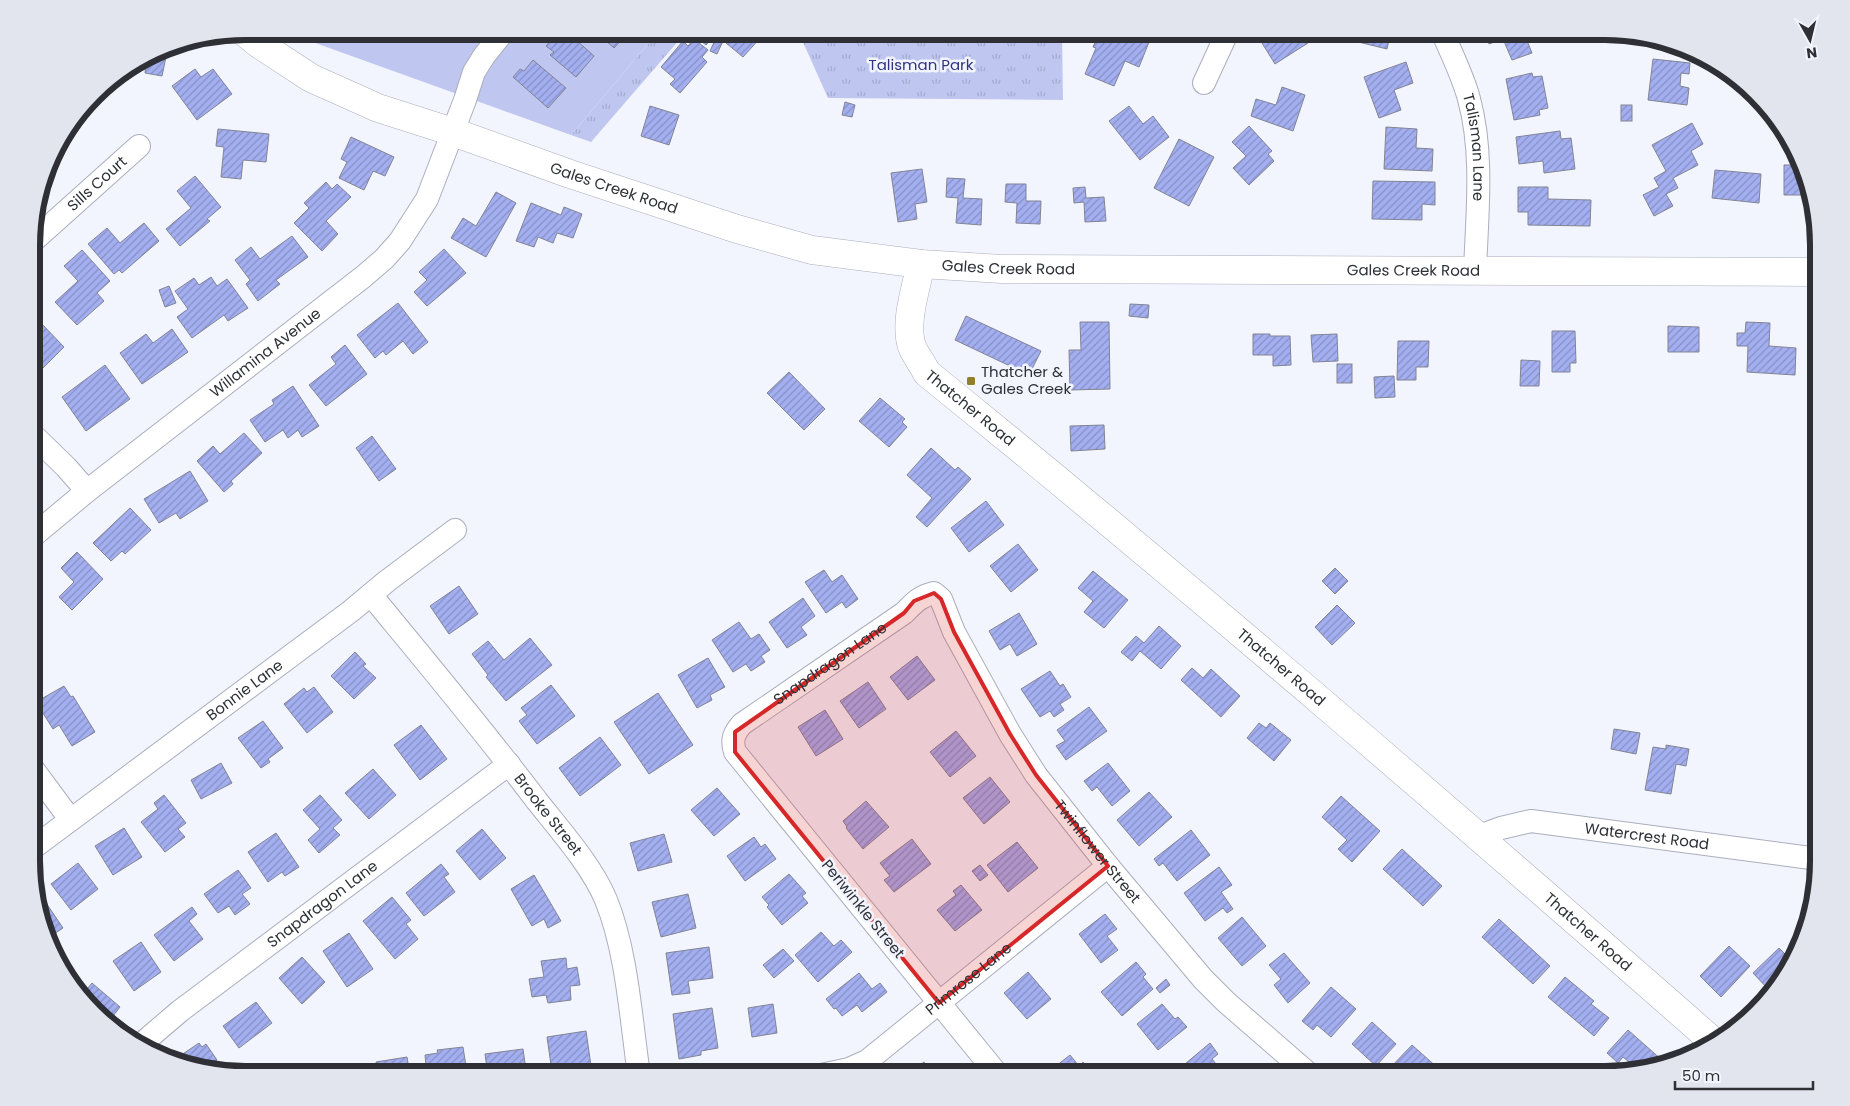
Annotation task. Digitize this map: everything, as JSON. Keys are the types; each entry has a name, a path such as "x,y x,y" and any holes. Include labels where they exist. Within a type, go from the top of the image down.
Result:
{"main road":[{"name":"Gales Creek Road","path":"254,40 311,78 378,108 453,132 570,174 803,248 921,264 1002,269 1810,272"},
{"name":"Thatcher Road","path":"921,264 913,300 910,326 912,348 927,373 1071,489 1478,836 1709,1038"}],"street":[{"name":"Willamina Avenue","path":"40,530 87,491 384,259 400,241 427,199 474,72 497,40"},
{"path":"1204,83 1224,40"},
{"name":"Talisman Lane","path":"1445,40 1468,98 1476,140 1478,162 1475,271"},
{"name":"Sills Court","path":"40,235 139,146"},
{"path":"40,442 87,491"},
{"name":"Bonnie Lane","path":"40,843 455,530"},
{"name":"Snapdragon Lane","path":"732,742 742,724 904,613 914,601 934,593"},
{"name":"Twinflower Street","path":"934,593 941,599 954,632 1010,734 1036,775 1108,866 1203,979 1226,1002 1300,1066"},
{"name":"Brooke Street","path":"371,595 509,764 575,850 606,898 619,939 639,1066"},
{"name":"Periwinkle Street","path":"732,742 735,752 991,1066"},
{"name":"Snapdragon Lane","path":"146,1040 180,1011 509,764"},
{"path":"40,779 70,819"},
{"name":"Watercrest Road","path":"1478,836 1501,828 1531,822 1810,858"},
{"name":"Primrose Lane","path":"856,1066 867,1061 1108,866"}],"highlighted area":[{"path":"934,593 941,599 954,632 1010,734 1036,775 1108,866 939,1003 735,752 735,732 904,613 914,601"}],"green space":[{"path":"307,40 651,40 571,135"},
{"path":"651,40 679,40 591,142 571,135"},
{"name":"Talisman Park","path":"802,40 1062,40 1063,100 828,98"}],"building":[{"path":"551,40 576,40 594,56 576,77 550,55 554,52 546,46"},
{"path":"605,40 622,40 614,48"},
{"path":"695,40 708,50 702,57 707,62 680,93 670,84 675,79 661,67 683,41 688,46"},
{"path":"700,40 711,40 706,45"},
{"path":"715,40 724,40 717,54 710,51"},
{"path":"728,40 758,40 743,57 726,43"},
{"path":"1096,40 1144,40 1149,42 1139,67 1125,61 1114,86 1085,74 1096,48 1093,47"},
{"path":"1267,40 1313,40 1275,64 1262,43"},
{"path":"1350,40 1389,40 1387,49"},
{"path":"1487,40 1500,40 1489,44"},
{"path":"1503,40 1527,40 1532,53 1512,60"},
{"path":"166,56 162,76 145,73 146,66"},
{"path":"1653,59 1690,63 1689,74 1681,73 1680,86 1689,88 1687,105 1648,100"},
{"path":"533,60 566,88 548,108 513,77 520,69 524,71"},
{"path":"1406,62 1413,83 1394,90 1401,110 1379,118 1364,77"},
{"path":"195,69 201,77 213,69 232,94 197,120 172,86"},
{"path":"1532,73 1533,77 1542,76 1548,108 1539,110 1540,115 1514,120 1506,79"},
{"path":"1282,87 1305,95 1293,131 1251,116 1256,99 1276,105"},
{"path":"845,102 855,105 852,117 842,115"},
{"path":"1621,105 1632,105 1632,121 1621,121"},
{"path":"650,106 679,115 669,145 641,136"},
{"path":"1129,106 1143,124 1153,116 1169,137 1140,160 1109,121"},
{"path":"1692,123 1703,144 1691,151 1698,165 1673,178 1678,188 1666,194 1673,206 1654,216 1643,195 1659,187 1654,178 1666,171 1652,145"},
{"path":"1249,126 1272,151 1268,154 1274,161 1249,185 1233,168 1246,156 1232,142"},
{"path":"1386,127 1417,129 1416,148 1433,149 1432,171 1384,169"},
{"path":"218,129 269,134 266,162 243,160 241,179 221,177 224,147 216,146"},
{"path":"1560,131 1561,139 1571,138 1575,169 1544,173 1543,161 1519,164 1516,137"},
{"path":"351,137 394,157 385,176 373,171 364,190 339,178 347,162 341,159"},
{"path":"1179,139 1214,157 1189,206 1154,188"},
{"path":"1784,165 1793,165 1804,195 1784,195"},
{"path":"922,169 927,202 915,204 917,219 898,222 891,173"},
{"path":"1715,170 1761,174 1759,203 1712,198"},
{"path":"195,176 221,207 207,219 210,221 180,246 166,229 191,208 177,191"},
{"path":"947,178 965,179 963,198 982,199 981,225 956,223 958,198 946,197"},
{"path":"1373,181 1435,182 1435,205 1422,204 1422,220 1372,219"},
{"path":"326,182 332,189 337,184 351,197 326,221 338,234 322,251 294,223 309,208 304,203"},
{"path":"1006,184 1026,184 1026,201 1041,201 1040,224 1016,223 1017,203 1005,202"},
{"path":"1085,187 1086,198 1104,197 1106,221 1085,222 1084,202 1074,203 1073,188"},
{"path":"1518,187 1548,187 1548,199 1591,200 1590,226 1528,225 1528,212 1518,212"},
{"path":"496,192 516,203 486,257 451,238 463,218 476,226"},
{"path":"531,203 561,215 564,207 582,214 573,238 557,233 553,243 538,237 534,247 516,241"},
{"path":"144,223 159,241 122,273 119,270 114,274 88,244 107,228 120,243"},
{"path":"292,236 308,257 276,280 280,284 258,301 246,284 250,280 235,260 251,247 260,259"},
{"path":"444,249 466,273 427,306 414,292 427,280 419,272"},
{"path":"82,250 110,281 97,293 104,301 77,325 55,302 78,281 64,266"},
{"path":"211,277 217,286 227,279 248,308 228,321 224,315 192,338 177,317 188,309 175,291 194,278 199,285"},
{"path":"169,286 176,303 165,307 159,290"},
{"path":"398,303 428,342 413,354 403,341 386,355 383,351 375,358 357,335"},
{"path":"1130,304 1149,305 1148,318 1129,316"},
{"path":"966,316 1041,351 1029,375 955,340"},
{"path":"40,322 64,347 40,371"},
{"path":"1080,322 1109,322 1110,389 1070,390 1069,350 1081,350"},
{"path":"1746,322 1770,323 1769,346 1796,348 1795,375 1747,372 1748,346 1737,346 1737,333 1745,333"},
{"path":"1668,326 1699,327 1699,352 1668,352"},
{"path":"172,329 188,352 142,384 120,353 146,334 153,343"},
{"path":"1552,331 1575,331 1576,363 1570,363 1570,372 1552,372"},
{"path":"1253,334 1290,336 1291,365 1273,366 1273,355 1253,355"},
{"path":"1337,334 1338,361 1313,362 1311,335"},
{"path":"1398,341 1429,341 1428,367 1416,367 1416,380 1397,380"},
{"path":"345,345 367,374 326,406 309,385 336,364 331,357"},
{"path":"1521,360 1540,361 1539,386 1520,386"},
{"path":"1337,364 1352,364 1352,383 1337,383"},
{"path":"105,365 130,399 86,431 62,397"},
{"path":"789,372 825,409 804,430 767,393"},
{"path":"1394,376 1395,397 1375,398 1374,377"},
{"path":"293,386 319,426 302,437 298,430 288,438 283,430 265,442 250,420 274,404 272,400"},
{"path":"880,398 905,419 902,422 907,427 889,447 859,421"},
{"path":"1104,425 1105,449 1071,451 1070,426"},
{"path":"244,433 262,453 231,481 233,484 224,492 197,461 213,446 220,454"},
{"path":"372,436 396,469 379,481 356,448"},
{"path":"931,448 955,470 958,467 971,479 927,527 916,517 932,498 907,475"},
{"path":"190,471 208,501 180,519 176,513 159,523 144,499"},
{"path":"986,501 1004,525 969,552 951,528"},
{"path":"130,508 151,530 125,554 122,551 111,561 93,543"},
{"path":"1018,544 1038,570 1011,592 990,566"},
{"path":"77,552 103,579 72,610 59,597 74,582 61,568"},
{"path":"1335,568 1348,581 1335,594 1322,581"},
{"path":"824,570 832,582 842,575 858,599 846,608 842,602 826,613 805,582"},
{"path":"1093,571 1128,600 1104,628 1084,612 1093,601 1078,588"},
{"path":"459,586 478,614 449,634 430,606"},
{"path":"803,598 815,616 801,627 807,635 787,648 769,622"},
{"path":"1337,605 1355,623 1332,645 1315,627"},
{"path":"1019,613 1037,644 1017,656 1010,644 1000,650 989,631"},
{"path":"739,622 751,639 759,634 770,650 761,656 765,662 751,671 746,664 733,672 712,640"},
{"path":"1159,626 1181,646 1161,669 1140,651 1132,661 1121,652 1136,636 1144,643"},
{"path":"530,638 552,665 506,701 486,677 488,675 472,654 488,641 504,660"},
{"path":"355,652 366,664 363,666 376,678 354,699 331,676"},
{"path":"917,656 935,680 908,700 890,677"},
{"path":"708,658 725,687 710,695 712,700 697,708 678,675"},
{"path":"1192,668 1203,678 1211,669 1240,696 1221,717 1181,680"},
{"path":"1050,671 1060,686 1063,684 1071,697 1060,704 1064,710 1054,717 1050,711 1040,717 1021,689"},
{"path":"868,682 886,709 859,728 840,701"},
{"path":"551,685 575,716 537,744 519,721 527,715 521,708"},
{"path":"64,686 71,697 73,696 95,732 72,746 59,725 53,729 40,708 40,700"},
{"path":"314,687 333,712 307,733 284,704 304,688 307,692"},
{"path":"658,693 693,745 649,774 614,722"},
{"path":"1089,707 1107,731 1066,760 1056,746 1065,741 1057,730"},
{"path":"825,710 843,739 816,756 798,727"},
{"path":"263,721 283,748 268,759 270,762 261,768 238,738"},
{"path":"1259,723 1266,728 1270,723 1291,740 1274,761 1247,738"},
{"path":"421,725 447,759 420,780 394,745"},
{"path":"1614,729 1640,733 1636,754 1611,749"},
{"path":"956,731 976,756 950,777 930,752"},
{"path":"600,737 621,765 580,796 559,768"},
{"path":"1666,745 1689,749 1686,766 1676,764 1671,794 1645,790 1653,747 1666,749"},
{"path":"221,763 232,783 201,799 191,780"},
{"path":"1108,763 1130,791 1112,806 1097,787 1092,791 1084,781"},
{"path":"373,769 396,795 369,819 345,793"},
{"path":"990,777 1010,802 984,824 963,798"},
{"path":"717,788 740,814 714,836 691,810"},
{"path":"1149,792 1172,817 1139,846 1117,820"},
{"path":"164,795 186,823 178,829 185,837 165,852 141,822 158,809 154,803"},
{"path":"320,795 342,820 333,828 340,835 319,853 308,840 320,829 303,810"},
{"path":"1341,796 1380,831 1352,862 1338,849 1347,840 1322,817"},
{"path":"866,801 889,827 863,849 846,828 843,821"},
{"path":"124,828 142,857 113,875 95,846"},
{"path":"482,829 506,858 480,880 456,851"},
{"path":"1191,830 1210,855 1177,881 1163,863 1159,866 1154,859"},
{"path":"276,833 299,867 285,876 282,872 268,882 248,852"},
{"path":"664,834 672,862 638,871 630,843"},
{"path":"754,837 761,847 765,844 776,859 745,881 727,856"},
{"path":"912,839 931,864 894,892 884,880 890,876 880,863"},
{"path":"1017,842 1038,868 1008,892 987,865"},
{"path":"1402,849 1442,886 1423,906 1383,869"},
{"path":"78,863 98,889 71,910 51,884"},
{"path":"441,864 449,874 444,877 455,892 424,916 406,893"},
{"path":"980,865 988,875 980,881 972,871"},
{"path":"1219,867 1232,885 1221,892 1233,909 1227,913 1223,908 1205,921 1184,893"},
{"path":"238,870 251,888 242,894 250,904 235,915 229,906 218,913 204,894"},
{"path":"789,874 806,893 802,896 808,903 782,925 767,907 769,905 762,897"},
{"path":"534,875 561,921 548,928 544,919 532,926 511,889"},
{"path":"961,885 982,910 955,931 937,910 956,895 953,891"},
{"path":"688,894 696,928 661,937 652,902"},
{"path":"392,897 411,920 406,924 418,939 395,959 363,921"},
{"path":"44,900 63,928 54,934"},
{"path":"192,907 197,914 189,921 203,939 174,961 154,935"},
{"path":"1105,914 1117,929 1107,936 1118,950 1101,963 1079,934"},
{"path":"1242,917 1266,946 1242,966 1218,938"},
{"path":"1499,919 1550,966 1533,984 1482,937"},
{"path":"821,932 834,946 841,940 852,952 818,982 795,955"},
{"path":"349,933 373,969 347,987 323,951"},
{"path":"141,942 161,972 134,991 113,961"},
{"path":"1729,946 1750,966 1721,997 1700,976"},
{"path":"709,947 713,978 688,981 690,993 672,995 666,953"},
{"path":"1779,948 1787,956 1767,988 1753,973"},
{"path":"783,949 794,961 774,978 763,965"},
{"path":"1284,953 1310,983 1288,1003 1274,985 1281,979 1269,965"},
{"path":"302,957 325,982 302,1004 279,978"},
{"path":"566,958 567,969 577,967 580,985 570,986 571,1000 548,1003 546,995 532,997 529,979 544,977 541,961"},
{"path":"1136,962 1146,974 1143,977 1153,989 1122,1016 1101,992"},
{"path":"1028,972 1051,999 1027,1019 1004,993"},
{"path":"859,973 872,989 880,983 887,992 862,1012 857,1005 842,1016 826,999"},
{"path":"1565,977 1594,1001 1591,1004 1609,1018 1594,1036 1548,997"},
{"path":"1166,979 1170,985 1160,993 1156,988"},
{"path":"92,983 120,1007 112,1017 86,990"},
{"path":"1331,987 1356,1009 1331,1037 1317,1025 1313,1030 1302,1021"},
{"path":"256,1002 272,1023 239,1048 223,1026"},
{"path":"773,1004 777,1033 752,1037 748,1008"},
{"path":"1162,1004 1175,1019 1178,1017 1187,1027 1158,1050 1137,1024"},
{"path":"712,1008 718,1048 701,1051 701,1055 679,1059 673,1014"},
{"path":"1372,1022 1396,1044 1376,1066 1352,1044"},
{"path":"1628,1030 1660,1058 1632,1064 1623,1057 1618,1063 1607,1053"},
{"path":"586,1031 591,1066 551,1066 547,1037"},
{"path":"199,1043 202,1047 206,1044 217,1060 212,1063 181,1055"},
{"path":"1210,1043 1218,1054 1212,1059 1218,1066 1183,1066"},
{"path":"1412,1045 1436,1066 1392,1066"},
{"path":"463,1047 466,1066 426,1066 425,1055 438,1053 437,1050"},
{"path":"523,1049 525,1066 487,1066 485,1054"},
{"path":"1070,1055 1079,1066 1056,1066"},
{"path":"407,1057 408,1066 377,1066 376,1062"},
{"path":"924,1062 927,1066 919,1066"}],"place":[{"name":"Thatcher & Gales Creek","path":"971,381"}]}
